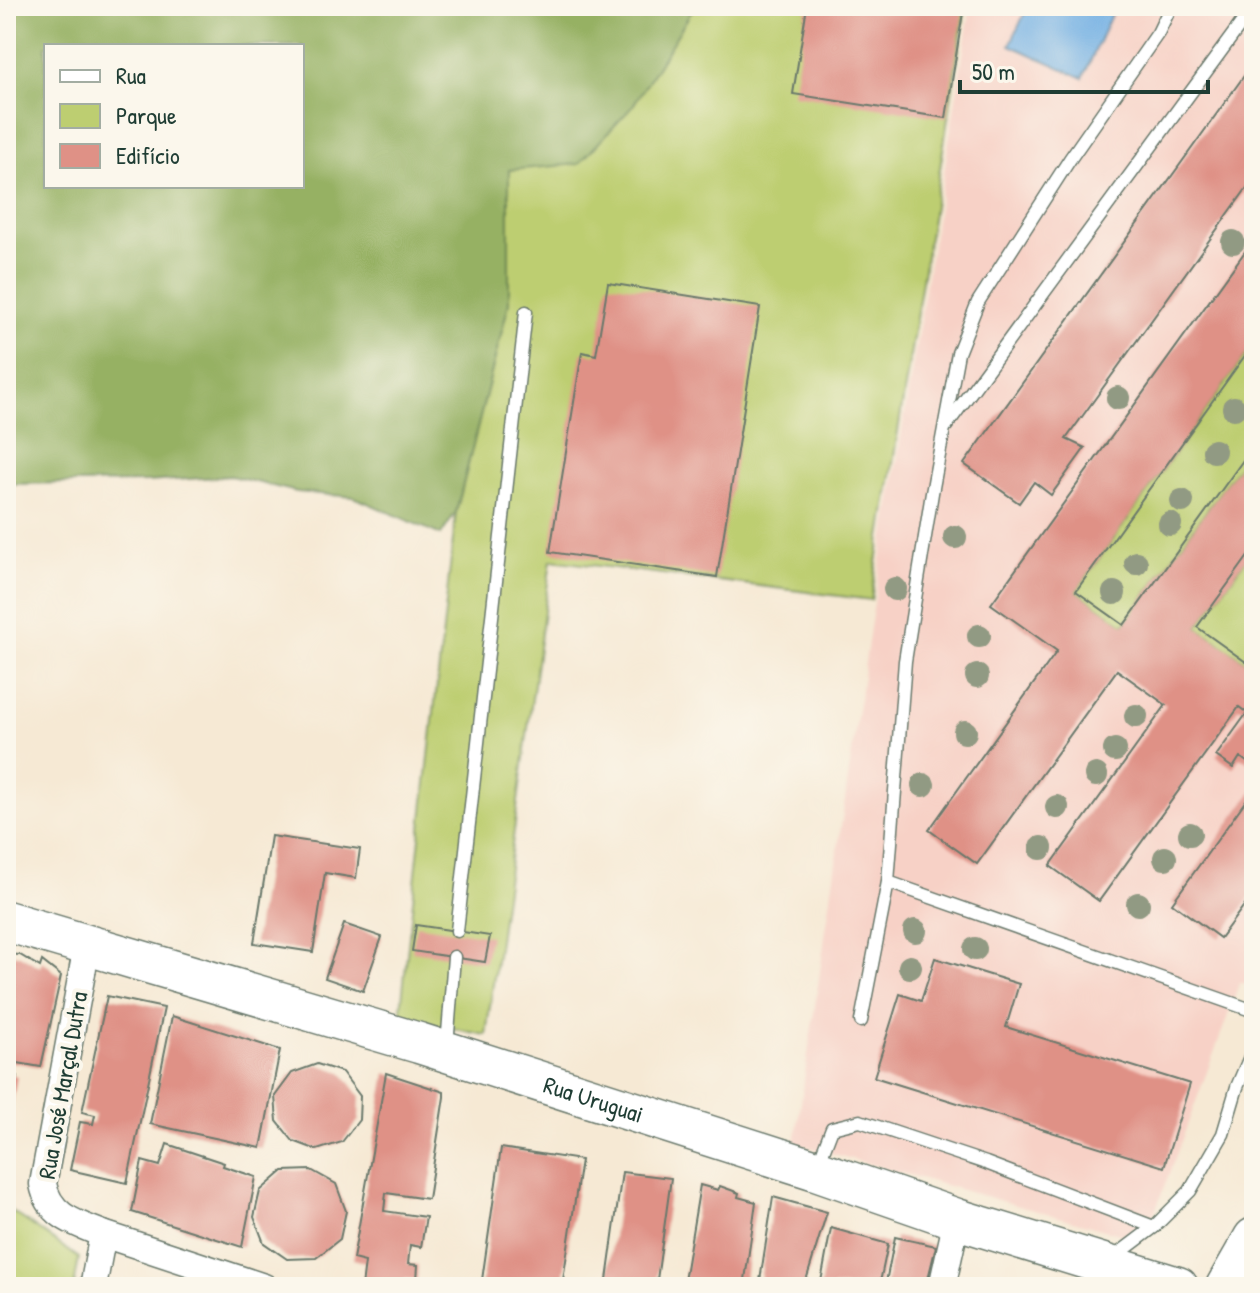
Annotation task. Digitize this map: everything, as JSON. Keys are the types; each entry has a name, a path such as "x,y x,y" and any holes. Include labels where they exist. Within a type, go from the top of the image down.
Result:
{"main road":[{"name":"Rua Uruguai","path":"6,921 447,1052 816,1170 957,1219 1178,1287"},
{"path":"1226,1287 1254,1238"}],"street":[{"name":"Rua José Marçal Dutra","path":"87,946 43,1184 45,1196 53,1210 67,1220 264,1287"},
{"path":"942,1287 957,1219"},
{"path":"93,1287 103,1234"}],"lane":[{"path":"861,1021 888,882 905,661 958,353 978,302 1070,159 1158,33 1171,6"},
{"path":"943,429 1254,6"},
{"path":"457,931 526,312"},
{"path":"888,882 1254,1011"},
{"path":"447,1052 454,957"},
{"path":"1104,1265 1154,1227 1190,1191 1223,1134 1237,1087 1250,1057 1254,1059"},
{"path":"816,1170 832,1128 860,1121 986,1163 1154,1227"}],"shaded area":[{"path":"971,6 1254,6 1254,984 1240,983 1144,1241 795,1143 870,628"}],"green space":[{"path":"6,6 695,6 632,107 579,164 509,170 509,303 456,512 441,535 354,497 297,492 231,476 147,482 6,484"},
{"path":"695,6 966,6 871,600 551,560 486,1035 400,1018 456,513 509,303 509,170 632,107"},
{"path":"1254,343 1254,445 1124,625 1076,591"},
{"path":"1254,548 1254,650 1246,662 1197,627"},
{"path":"6,1207 79,1258 74,1287 6,1287"}],"water":[{"path":"1028,6 1115,6 1083,78 1010,45"}],"building":[{"path":"807,6 964,6 946,118 793,94"},
{"path":"1254,62 1254,178 1066,439 1085,448 1051,495 1034,482 1019,503 964,464"},
{"path":"1254,239 1254,343 1076,591 1124,625 1254,445 1254,548 1197,627 1246,662 1254,650 1254,767 1240,757 1233,768 1216,756 1247,713 1239,707 1099,901 1050,866 1166,705 1117,670 977,864 929,830 1057,651 991,604"},
{"path":"608,283 760,307 717,577 550,552 582,352 596,355"},
{"path":"1254,789 1254,892 1220,938 1172,903"},
{"path":"271,836 360,849 356,878 325,873 313,952 254,943"},
{"path":"344,924 382,937 363,991 325,978"},
{"path":"416,925 490,936 485,962 412,951"},
{"path":"6,954 20,955 40,967 42,961 61,976 41,1067 6,1061"},
{"path":"935,958 1019,984 1006,1027 1190,1084 1164,1167 874,1077 900,994 921,1001"},
{"path":"107,996 164,1008 127,1183 70,1170 80,1122 93,1124 95,1115 82,1112"},
{"path":"172,1016 280,1050 261,1148 150,1124"},
{"path":"317,1064 342,1072 360,1096 359,1120 342,1142 317,1150 293,1141 277,1121 275,1096 292,1073"},
{"path":"6,1073 17,1076 10,1118 6,1117"},
{"path":"386,1073 444,1092 444,1097 428,1199 386,1193 384,1211 426,1217 421,1247 410,1245 408,1264 418,1265 417,1280 405,1279 404,1287 362,1287 365,1262 353,1259"},
{"path":"167,1144 256,1177 242,1247 132,1212 142,1161 160,1166"},
{"path":"501,1148 581,1160 562,1287 481,1287"},
{"path":"311,1170 336,1184 346,1211 340,1239 316,1258 287,1259 264,1243 254,1217 260,1191 283,1171"},
{"path":"622,1172 671,1178 656,1287 606,1287"},
{"path":"700,1185 718,1190 720,1186 739,1193 738,1197 756,1202 744,1287 683,1287"},
{"path":"773,1197 827,1212 804,1287 759,1287"},
{"path":"831,1228 888,1244 879,1287 820,1287"},
{"path":"895,1237 936,1246 926,1287 885,1287"}]}
